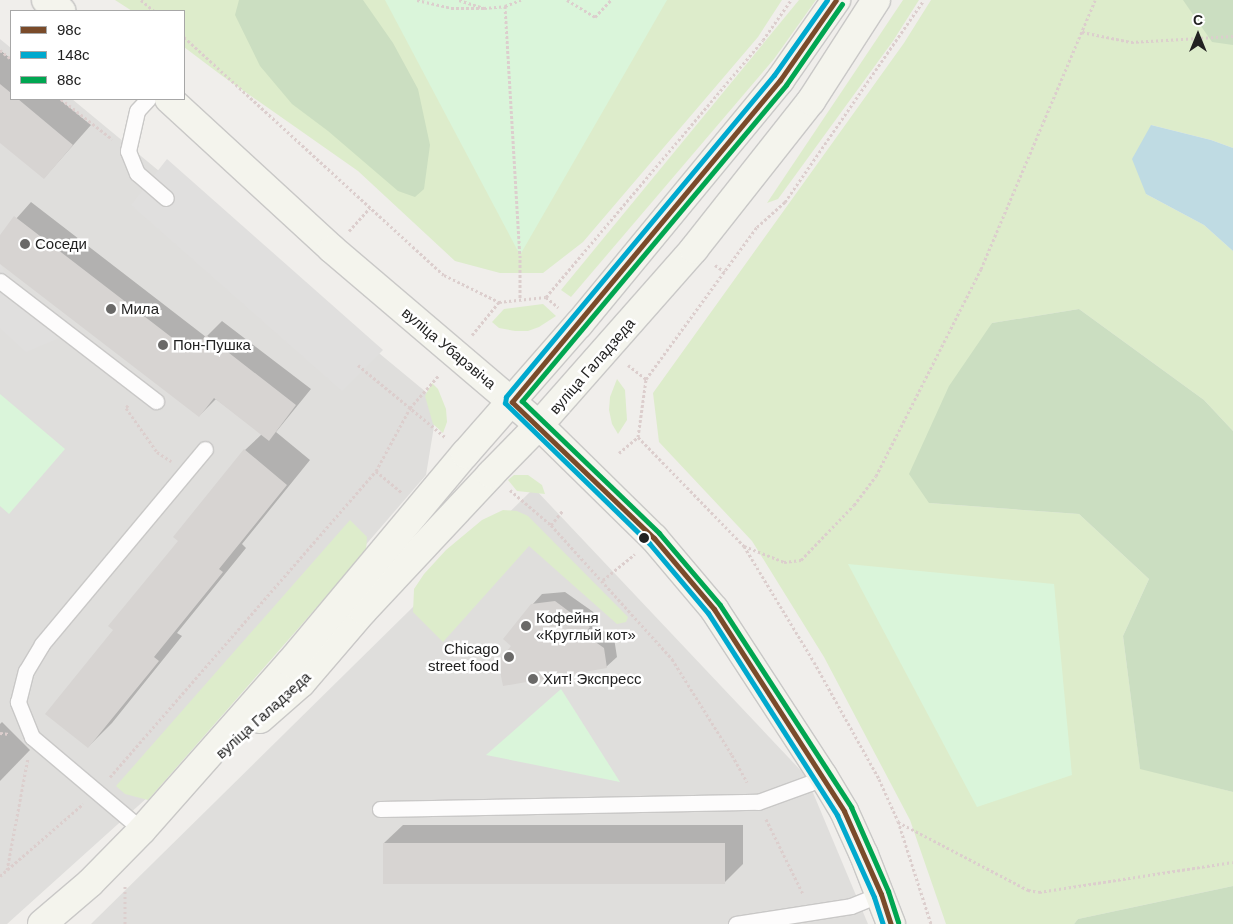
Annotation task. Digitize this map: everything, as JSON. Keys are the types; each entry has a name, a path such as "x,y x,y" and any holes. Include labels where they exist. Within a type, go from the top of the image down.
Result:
{"main road":[{"path":"46,0 60,10"},
{"name":"вуліца Галадзеда","path":"42,924 90,883 142,830 185,784 290,663 465,454 512,402 780,80 836,0"},
{"name":"вуліца Галадзеда","path":"185,784 301,683 363,611 539,425 700,241 811,101 876,0"},
{"name":"вуліца Убарэвіча","path":"170,100 332,249 539,425 654,538 714,609 844,811 891,924"}],"lane":[{"path":"147,100 138,112 128,151 138,173 166,198"},
{"path":"0,281 156,400"},
{"path":"142,830 32,737 18,702 26,670 42,644 205,448"},
{"path":"380,809 758,802 822,776"},
{"path":"736,924 851,906 880,894"}],"path":[{"path":"141,0 153,10"},
{"path":"417,0 452,8 505,6 521,0"},
{"path":"460,0 484,8"},
{"path":"567,0 595,17 611,0"},
{"path":"546,297 763,40 791,0"},
{"path":"619,453 638,436 646,379 757,227 785,202 898,42 924,0"},
{"path":"744,546 784,562 802,560 854,505 876,476 981,269 1096,0"},
{"path":"505,6 520,245 520,298"},
{"path":"1082,32 1131,42 1233,36"},
{"path":"185,38 444,275 499,302 520,298 546,297 562,310"},
{"path":"0,50 10,58"},
{"path":"62,100 128,151"},
{"path":"0,876 96,792 376,471 410,408 499,302"},
{"path":"358,365 465,454"},
{"path":"628,365 646,379"},
{"path":"126,408 157,452"},
{"path":"638,436 744,546 814,662 879,779 898,821 932,924"},
{"path":"376,471 389,482"},
{"path":"491,474 551,525 603,580 672,659 732,755 758,802 812,913"},
{"path":"551,525 563,510"},
{"path":"603,580 654,538"},
{"path":"0,733 32,737 7,870"},
{"path":"898,821 1028,890 1039,892 1233,862"},
{"path":"125,924 126,880"}],"shaded area":[{"path":"0,39 10,47 10,100 73,100 438,402 426,475 148,797 7,924 0,924"},
{"path":"167,159 383,350 342,391 131,205"},
{"path":"0,263 4,271 64,336 26,352 0,328"},
{"path":"534,488 806,776 868,924 91,924"}],"green space":[{"path":"115,0 782,0 758,37 583,242 543,273 500,273 455,261 358,171 185,48 185,10 130,10"},
{"path":"239,0 363,0 393,43 418,89 430,145 424,189 415,197 398,191 328,131 292,104 260,66 235,15"},
{"path":"385,0 667,0 520,255"},
{"path":"799,0 816,0 774,59 571,297 561,290"},
{"path":"903,0 919,0 893,41 778,199 767,203"},
{"path":"931,0 1233,0 1233,148 1211,140 1151,125 1146,194 1204,225 1233,251 1233,431 1204,400 1079,309 992,323 929,503 1079,514 1149,579 1123,636 1140,768 1233,792 1233,886 1078,919 1074,924 946,924 910,820 824,657 752,541 659,442 653,393 904,43"},
{"path":"1183,0 1233,0 1233,45 1212,42"},
{"path":"543,304 556,316 539,327 528,331 499,328 492,322 504,309"},
{"path":"1079,309 1204,400 1233,431 1233,792 1140,769 1123,636 1149,579 1079,514 929,503 909,474 949,386 992,323"},
{"path":"617,379 625,390 627,420 618,434 612,424 609,410 610,397"},
{"path":"432,383 438,389 446,409 447,422 443,433 433,424 425,396"},
{"path":"0,394 65,449 9,514 0,506"},
{"path":"514,475 528,475 542,485 545,494 517,491 508,480"},
{"path":"503,510 517,511 528,516 628,617 626,622 617,624 529,546 443,642 413,612 414,589 424,574 446,550 482,520"},
{"path":"350,520 367,537 366,551 148,800 125,794 116,786"},
{"path":"848,564 1054,584 1072,775 977,807"},
{"path":"561,689 620,782 486,755"},
{"path":"1233,886 1233,924 1074,924 1078,919"}],"water":[{"path":"1151,125 1211,140 1233,148 1233,251 1204,225 1146,194 1132,159"}],"building":[{"path":"0,84 10,92 10,100 19,100 73,145 44,179 0,143"},
{"path":"14,216 192,353 206,335 296,405 269,441 214,398 199,417 0,264 0,235"},
{"path":"244,449 287,485 219,569 223,572 154,657 159,661 88,748 45,714 113,630 108,626 178,541 173,537"},
{"path":"555,601 590,627 584,634 604,648 607,668 503,686 498,661 511,646 503,639 531,604"},
{"path":"383,843 725,843 725,884 383,884"}],"transit line":[{"name":"148с","path":"827,0 774,75 506,397 505,403 649,543 708,613 837,815 874,897 883,924"},
{"name":"98с","path":"836,0 780,80 512,402 654,538 714,609 844,811 881,894 891,924"},
{"name":"88с","path":"842,4 786,85 522,401 659,533 720,605 851,807 888,891 898,922"}],"place":[{"name":"Соседи","path":"25,244"},
{"name":"Мила","path":"111,309"},
{"name":"Пон-Пушка","path":"163,345"},
{"name":"Кофейня «Круглый кот»","path":"526,626"},
{"name":"Chicago street food","path":"509,657"},
{"name":"Хит! Экспресс","path":"533,679"}]}
